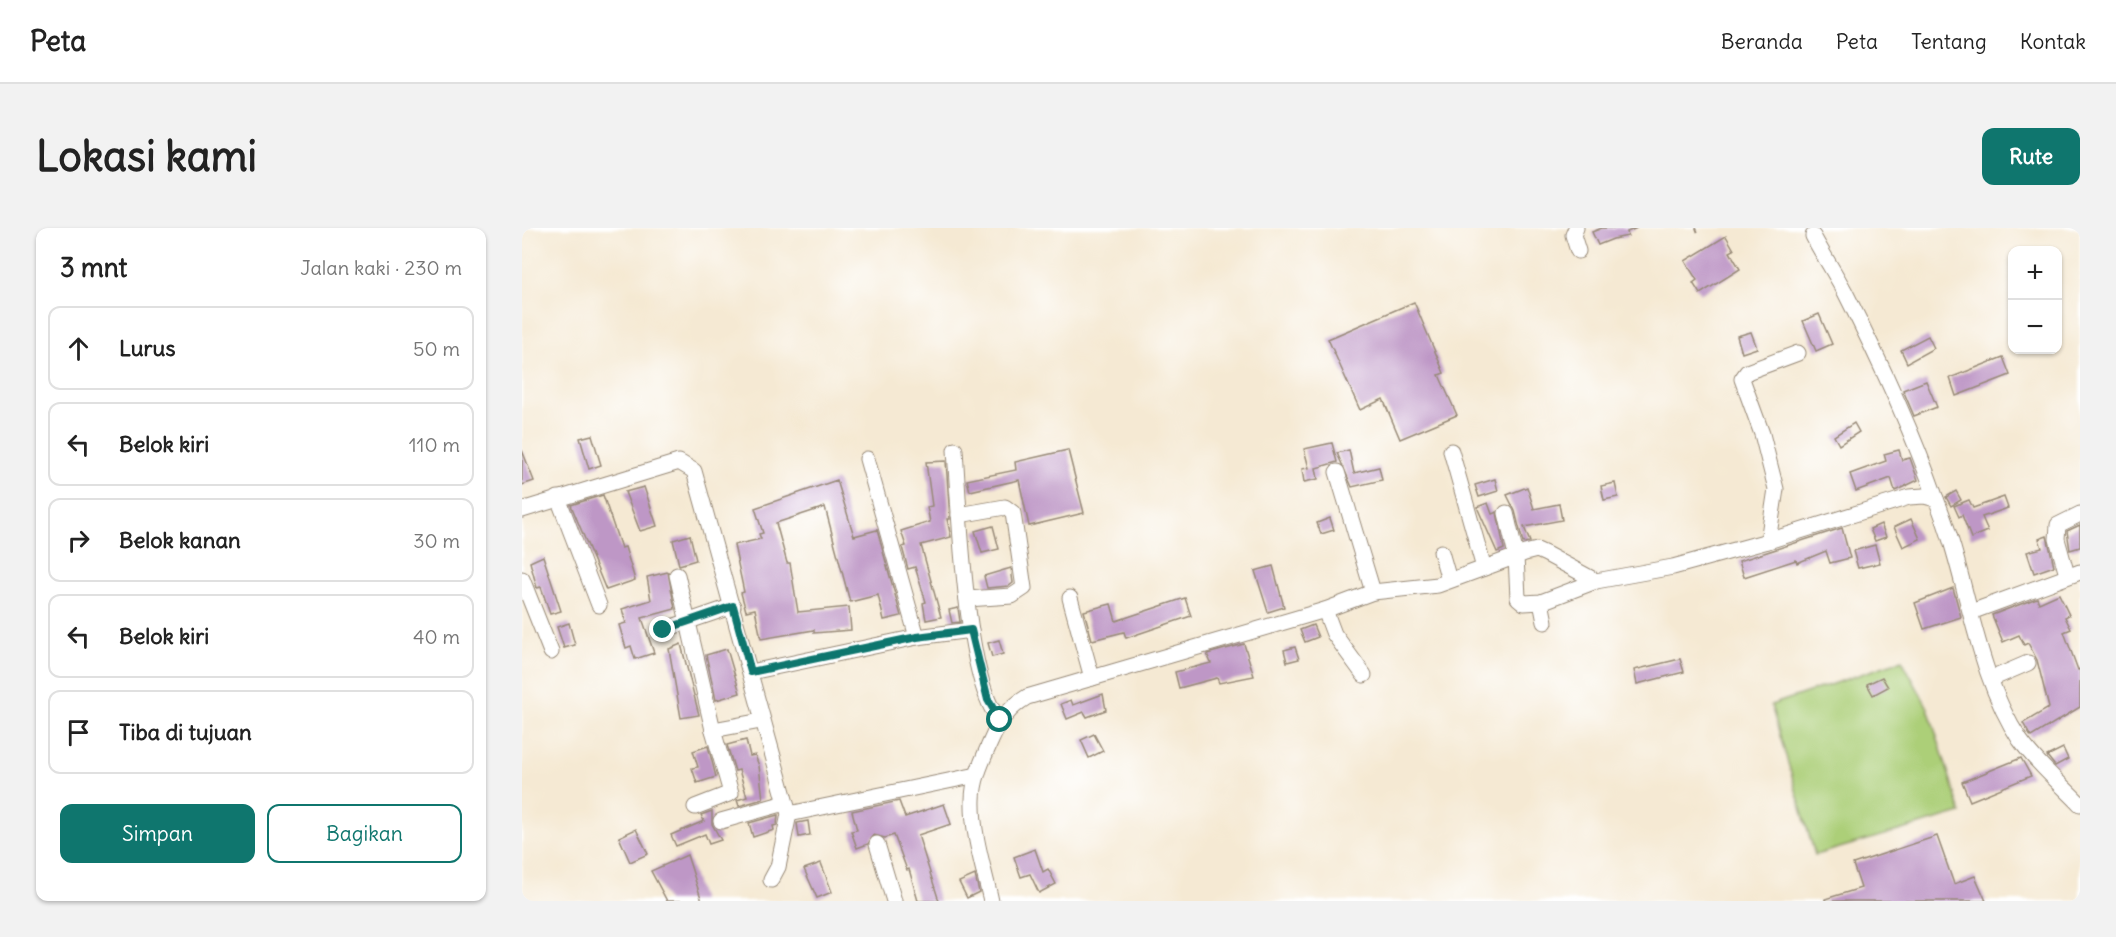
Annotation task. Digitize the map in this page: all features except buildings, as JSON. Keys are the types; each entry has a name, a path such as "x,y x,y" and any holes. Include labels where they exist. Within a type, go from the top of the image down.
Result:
{"street":[{"path":"1576,228 1573,235 1578,251"},
{"path":"1814,231 1891,386 1917,445 1948,527 1977,640 1991,679 2020,740 2038,763 2080,804"},
{"path":"1768,541 1776,489 1762,434 1742,379 1747,372 1798,353"},
{"path":"955,450 971,630 988,700 1000,720"},
{"path":"1451,452 1484,568"},
{"path":"867,459 917,637"},
{"path":"522,510 679,462 689,466 696,475 751,672 761,721 787,809 778,867 771,880"},
{"path":"1337,472 1373,592"},
{"path":"1506,513 1516,556 1518,598 1524,603 1541,602 1596,581 1673,567 1768,541 1893,501 1924,496 1936,499"},
{"path":"558,498 599,605"},
{"path":"959,515 1005,507 1013,513 1024,588 1012,596 967,600"},
{"path":"1971,612 2073,574 2057,539 2058,525 2080,514"},
{"path":"991,901 974,814 977,775 1000,720 1009,709 1027,697 1325,610 1373,592 1438,585 1537,550 1596,581"},
{"path":"1442,552 1449,580"},
{"path":"677,575 713,730 731,793 695,807"},
{"path":"522,579 552,652"},
{"path":"1070,598 1092,678"},
{"path":"1541,602 1545,622"},
{"path":"663,630 733,606"},
{"path":"1325,610 1334,634 1364,675"},
{"path":"751,672 917,637 971,630"},
{"path":"1991,679 2028,663"},
{"path":"713,730 761,721"},
{"path":"722,821 977,775"},
{"path":"877,844 894,901"}],"path":[{"path":"1696,228 1698,233"}],"green space":[{"path":"1902,660 1928,708 1961,813 1815,855 1771,705"}],"route":[{"path":"663,630 733,606 751,672 917,637 971,630 988,700 1000,720"}]}
